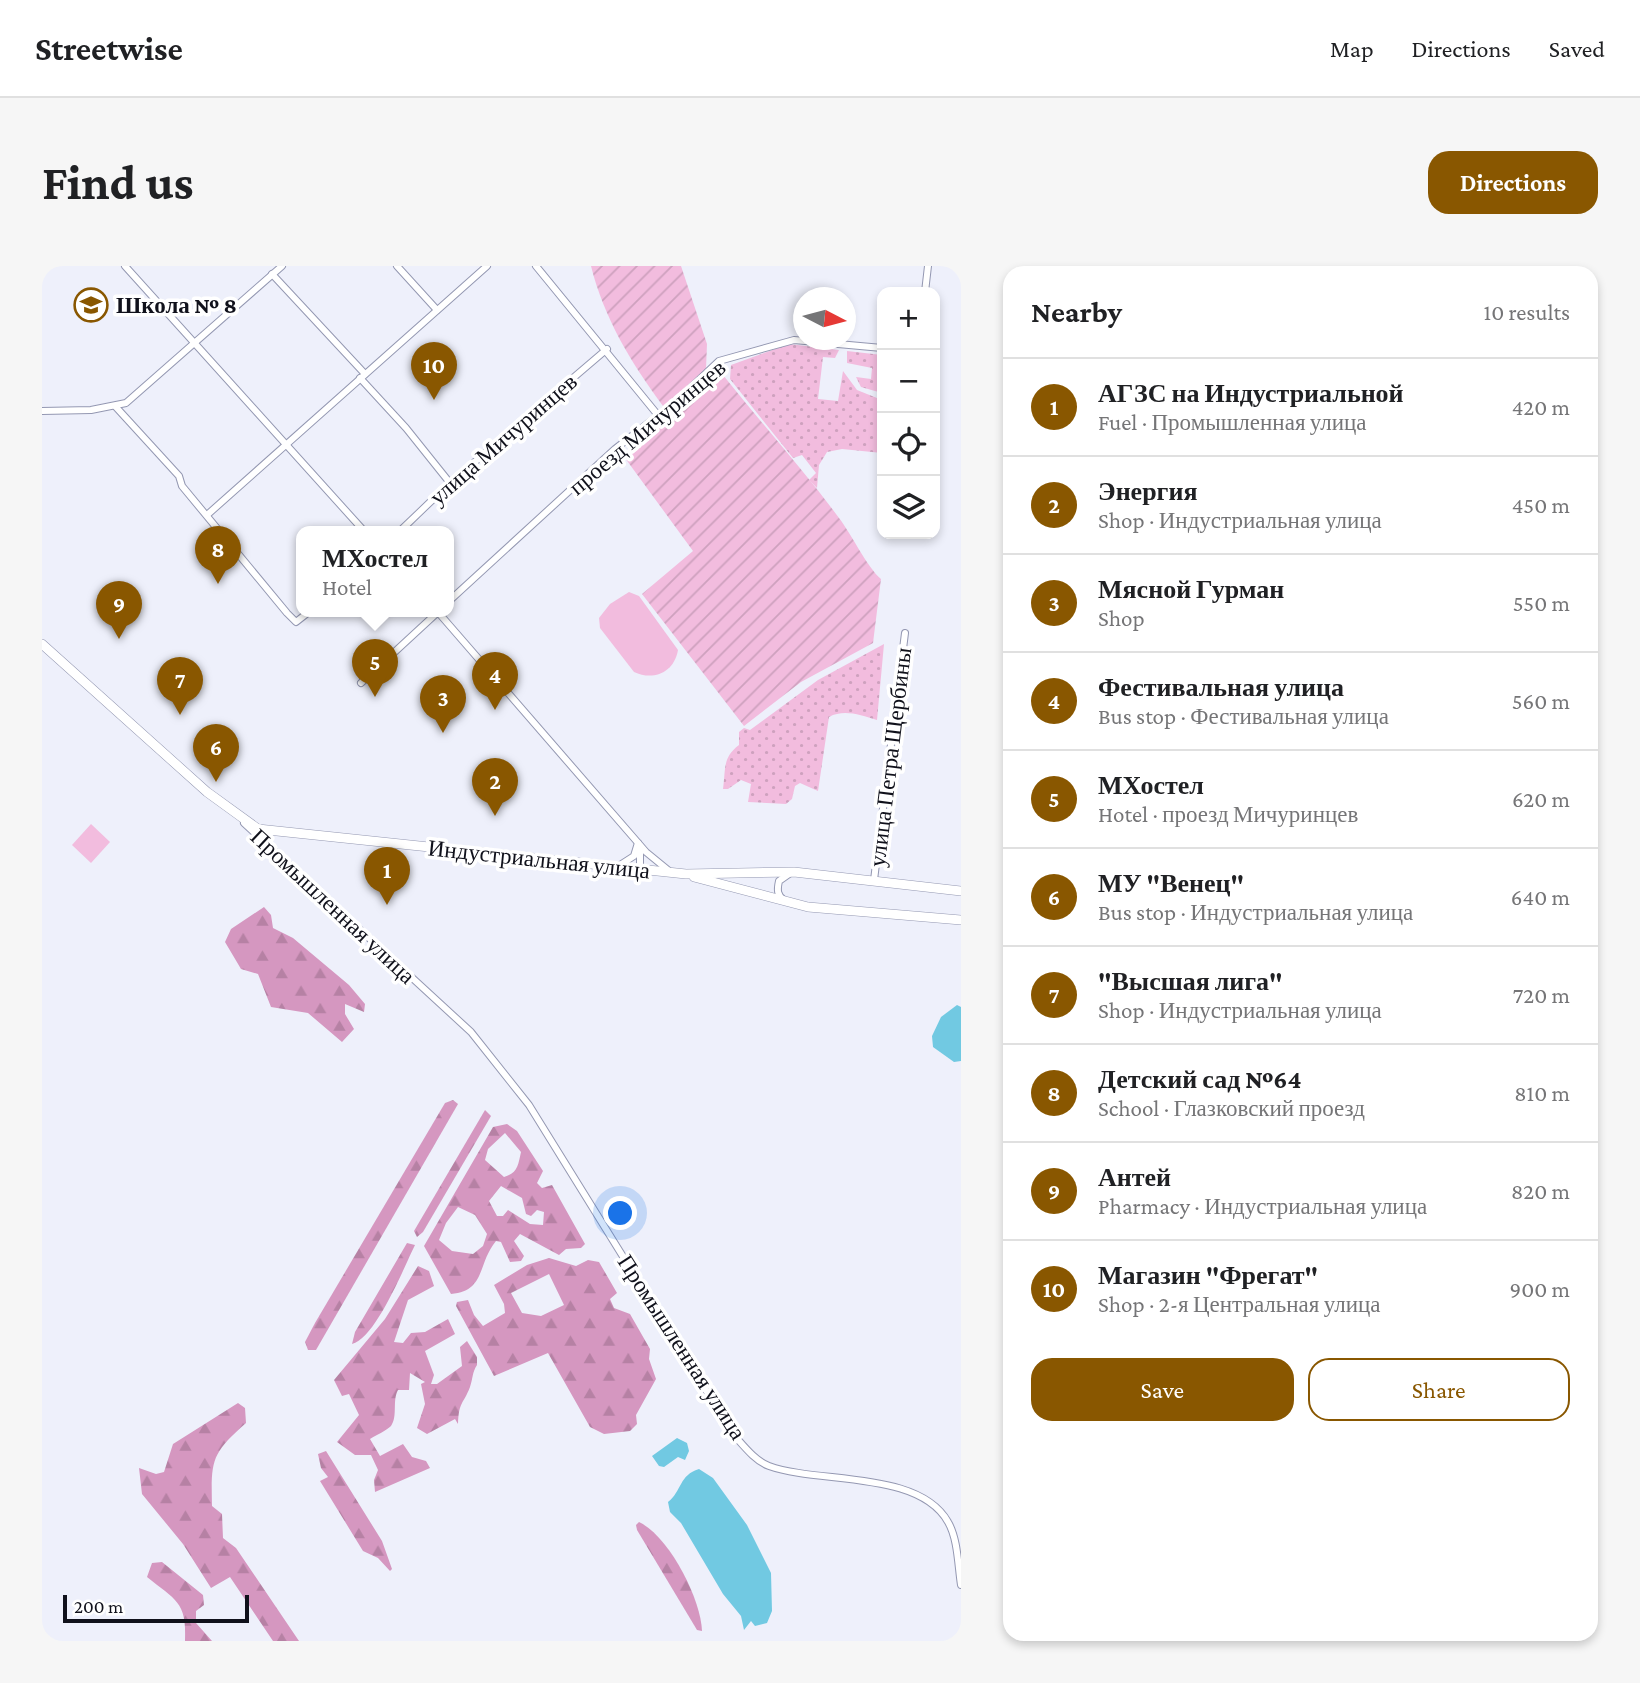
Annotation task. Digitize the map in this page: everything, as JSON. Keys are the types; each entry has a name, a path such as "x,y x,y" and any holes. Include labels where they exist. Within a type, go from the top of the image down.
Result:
{"highway":[{"name":"Индустриальная улица","path":"42,644 235,815 258,829 681,874 788,902 958,919"},
{"name":"Индустриальная улица","path":"681,874 794,872 959,892"}],"street":[{"path":"125,266 192,344 359,526"},
{"path":"42,411 126,403 282,266"},
{"path":"397,266 437,310"},
{"path":"207,515 487,266"},
{"path":"536,266 607,349 657,414"},
{"path":"926,287 928,266"},
{"path":"272,274 363,376 450,483"},
{"name":"проезд Мичуринцев","path":"454,597 719,361 755,348 794,340 877,348"},
{"name":"улица Мичуринцев","path":"405,526 450,483 607,349"},
{"path":"115,406 179,476 182,485 296,622 302,617"},
{"path":"360,684 433,617"},
{"path":"442,617 655,861 681,874"},
{"name":"улица Петра Щербины","path":"874,880 905,633"},
{"name":"Промышленная улица","path":"235,815 471,1032 501,1067 536,1114 733,1434 748,1451 769,1466 909,1490 934,1503 949,1523 961,1585"},
{"path":"613,866 630,860 638,841"},
{"path":"638,841 640,869"},
{"path":"788,902 779,896 777,889 784,876 794,872"}],"shaded area":[{"path":"591,266 681,266 707,344 706,369 671,403 663,406 630,357 603,304"},
{"path":"789,344 793,344 793,350 839,350 835,358 823,357 818,399 838,401 843,371 857,390 877,398 877,452 842,449 827,452 819,465 817,488 809,480 816,473 802,455 793,458 730,379 731,365"},
{"path":"847,351 877,354 877,392 861,387 856,377 871,379 872,368 847,363"},
{"path":"723,375 825,500 881,579 873,643 801,682 744,726 642,594 693,551 625,458 714,377"},
{"path":"629,592 639,596 678,650 672,664 662,673 648,676 634,672 600,628 599,618 610,604"},
{"path":"884,644 877,720 846,713 829,717 818,791 800,783 795,786 792,799 786,804 748,802 751,784 741,780 728,789 723,789 726,764 739,745 739,732 744,728 750,730 818,680"},
{"path":"91,824 110,842 91,863 72,845"}],"green space":[{"path":"264,907 271,915 273,928 293,938 349,985 365,1004 364,1012 345,1004 345,1014 354,1029 342,1042 308,1013 271,1007 258,974 241,969 225,942 231,929"},
{"path":"453,1100 458,1104 316,1350 308,1350 305,1342 315,1323 445,1103"},
{"path":"485,1110 491,1116 423,1232 417,1237 414,1231"},
{"path":"507,1124 517,1131 543,1171 537,1183 542,1188 552,1185 585,1244 581,1248 566,1249 559,1255 520,1234 514,1241 524,1256 521,1261 510,1262 501,1242 496,1241 476,1282 462,1292 451,1294 424,1246 493,1127","holes":["505,1133 521,1152 515,1171 504,1177 485,1160 488,1149","501,1186 522,1198 526,1214 531,1216 537,1210 544,1212 543,1225 530,1224 508,1210 503,1216 497,1216 489,1201","458,1207 475,1215 487,1234 483,1246 473,1254 452,1251 439,1240 446,1223"]},
{"path":"407,1243 415,1245 380,1316 361,1339 352,1344 355,1332"},
{"path":"549,1258 576,1266 588,1260 599,1262 617,1293 610,1299 614,1308 630,1314 650,1349 649,1359 656,1379 636,1415 637,1424 630,1431 604,1434 590,1427 548,1353 494,1376 456,1306 457,1302 468,1300 474,1315 483,1326 505,1313 504,1304 494,1285 527,1265","holes":["549,1274 564,1305 541,1316 522,1313 511,1293"]},
{"path":"418,1266 429,1271 434,1286 408,1300 394,1342 403,1343 411,1333 425,1332 448,1319 455,1334 425,1351 434,1375 431,1384 437,1384 462,1366 460,1347 467,1341 477,1357 477,1365 460,1407 458,1424 455,1419 427,1434 417,1428 425,1404 421,1384 425,1382 410,1373 409,1390 398,1390 396,1394 391,1426 370,1439 380,1456 403,1444 412,1457 426,1461 430,1468 375,1492 374,1480 378,1470 371,1455 355,1455 337,1442 359,1415 349,1394 342,1396 334,1380 385,1319"},
{"path":"238,1403 245,1408 246,1423 226,1443 216,1459 212,1478 212,1506 222,1514 223,1538 236,1548 299,1641 273,1641 230,1577 211,1588 183,1544 142,1494 139,1468 156,1474 164,1472 173,1444"},
{"path":"326,1451 382,1541 392,1569 390,1571 378,1558 363,1551 320,1481 328,1477 321,1468 318,1454"},
{"path":"639,1522 650,1529 672,1554 690,1586 702,1631 697,1630 637,1530 636,1525"},
{"path":"162,1562 203,1595 204,1605 196,1611 196,1623 212,1641 185,1641 181,1609 172,1597 147,1577 152,1563"}],"water":[{"path":"957,1005 961,1007 961,1061 954,1062 933,1047 932,1036 941,1017"},
{"path":"677,1438 687,1443 689,1451 685,1460 678,1457 664,1467 659,1466 652,1456"},
{"path":"699,1469 713,1478 747,1525 771,1573 772,1611 767,1623 755,1626 751,1621 744,1630 741,1616 723,1594 681,1523 670,1512 668,1502 684,1479"}],"place":[{"name":"Школа № 8","path":"91,305"},
{"name":"Магазин \"Фрегат\"","path":"434,400"},
{"name":"Детский сад №64","path":"218,584"},
{"name":"Антей","path":"119,639"},
{"name":"МХостел","path":"375,697"},
{"name":"Фестивальная улица","path":"495,710"},
{"name":"\"Высшая лига\"","path":"180,715"},
{"name":"Мясной Гурман","path":"443,733"},
{"name":"МУ \"Венец\"","path":"216,782"},
{"name":"Энергия","path":"495,816"},
{"name":"АГЗС на Индустриальной","path":"387,905"}]}
